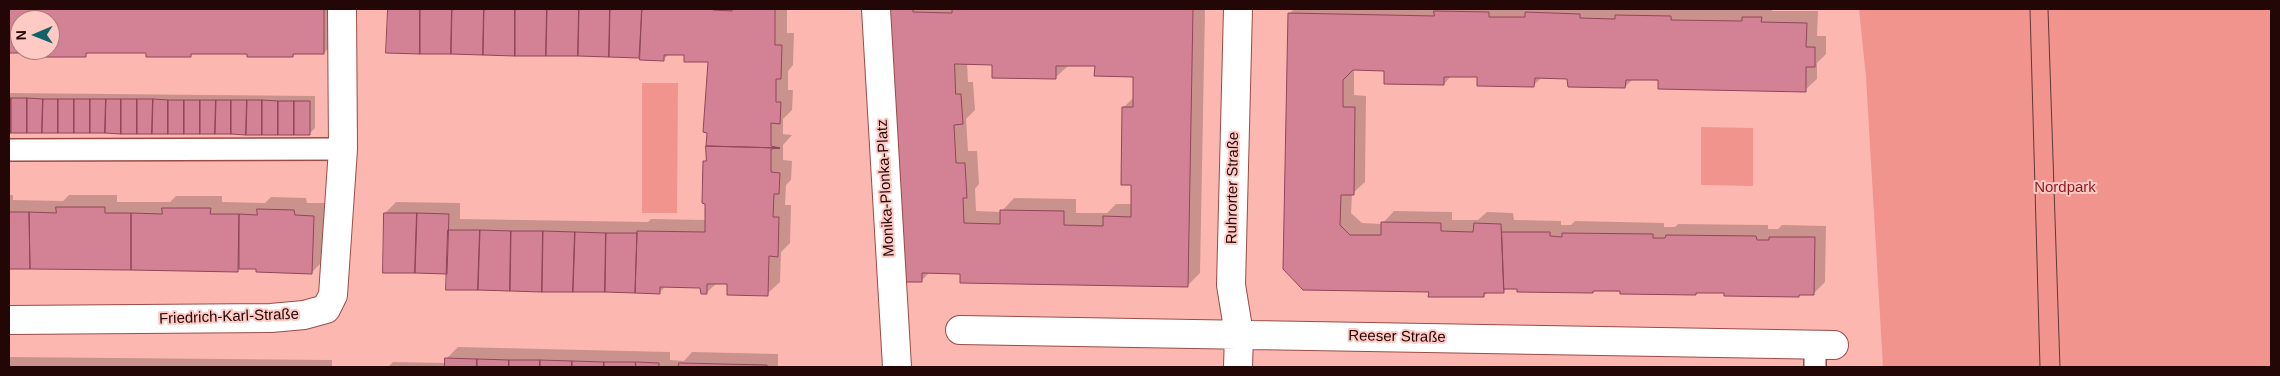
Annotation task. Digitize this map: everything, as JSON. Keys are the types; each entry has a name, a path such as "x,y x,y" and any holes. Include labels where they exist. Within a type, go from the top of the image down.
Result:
{"street":[{"name":"Friedrich-Karl-Straße","path":"9,320 271,318 304,315 326,309 333,295 343,149 342,9"},
{"name":"Monika-Plonka-Platz","path":"876,9 897,367"},
{"name":"Ruhrorter Straße","path":"1238,9 1231,285 1239,334 1238,367"},
{"name":"Reeser Straße","path":"960,330 1239,334 1821,353"}],"lane":[{"path":"10,150 343,149"}],"green space":[{"name":"Nordpark","path":"1859,9 2271,9 2271,367 1883,367 1866,77"},
{"path":"642,83 678,83 677,213 642,213"},
{"path":"1701,127 1753,128 1753,186 1701,185"}],"building":[{"path":"9,9 324,9 324,54 293,54 293,57 247,57 247,54 191,54 191,57 146,57 146,53 86,53 86,57 60,57 60,10 10,10 10,53"},
{"path":"388,9 420,9 420,54 386,53"},
{"path":"420,9 452,9 451,54 420,54"},
{"path":"452,9 484,9 483,55 451,54"},
{"path":"484,9 515,9 515,56 483,55"},
{"path":"515,9 547,9 546,56 515,56"},
{"path":"547,9 579,9 578,56 546,56"},
{"path":"579,9 610,9 609,57 578,56"},
{"path":"610,9 642,9 639,58 609,57"},
{"path":"642,9 713,9 732,11 732,9 775,9 775,45 782,45 781,79 776,79 776,102 781,102 780,124 771,123 771,146 780,148 706,146 707,133 703,132 708,62 684,62 684,55 664,55 664,61 640,60"},
{"path":"886,9 913,9 913,12 952,13 952,9 1193,9 1188,287 960,283 960,274 922,273 922,282 903,282","holes":["955,64 992,65 992,78 1056,79 1056,66 1095,66 1094,76 1133,77 1133,107 1122,107 1121,185 1131,185 1131,217 1103,216 1103,226 1064,225 1064,211 1000,210 1000,224 964,223 963,198 967,198 965,163 956,163 954,125 963,124 961,94 956,94"]},
{"path":"1434,11 1489,12 1489,17 1525,17 1525,12 1580,14 1580,18 1615,19 1615,15 1671,16 1671,20 1742,21 1742,17 1762,17 1761,22 1807,23 1806,47 1815,47 1815,67 1806,67 1806,92 1658,89 1658,80 1626,80 1625,88 1568,87 1567,79 1535,78 1534,87 1477,86 1477,77 1444,77 1444,85 1384,84 1384,71 1353,70 1343,80 1343,107 1355,107 1354,195 1341,195 1340,225 1350,235 1381,235 1381,222 1441,223 1441,231 1473,232 1474,223 1501,224 1504,293 1484,293 1484,297 1428,297 1429,292 1303,290 1283,269 1288,13 1434,16"},
{"path":"9,98 11,98 11,133 9,133"},
{"path":"11,98 27,98 27,133 11,133"},
{"path":"27,98 43,99 42,133 27,133"},
{"path":"43,99 58,99 58,133 42,133"},
{"path":"58,99 74,99 74,133 58,133"},
{"path":"74,99 90,99 90,133 74,133"},
{"path":"90,99 106,99 105,133 90,133"},
{"path":"106,99 121,99 121,134 105,133"},
{"path":"121,99 137,99 137,134 121,134"},
{"path":"137,99 153,99 152,134 137,134"},
{"path":"153,99 168,100 168,134 152,134"},
{"path":"168,100 184,100 184,134 168,134"},
{"path":"184,100 200,100 200,134 184,134"},
{"path":"200,100 216,100 215,134 200,134"},
{"path":"216,100 231,100 231,134 215,134"},
{"path":"231,100 247,100 246,135 231,134"},
{"path":"247,100 262,100 262,135 246,135"},
{"path":"262,100 278,101 278,135 262,135"},
{"path":"278,101 294,101 294,135 278,135"},
{"path":"294,101 310,101 310,135 294,135"},
{"path":"706,146 780,148 771,149 771,172 780,173 779,194 774,194 773,217 779,217 778,257 769,256 768,296 727,295 727,284 707,284 707,294 701,294 700,288 660,287 660,294 635,293 637,231 705,232 705,204 702,203 703,161 706,161"},
{"path":"56,207 105,207 105,213 131,213 131,270 30,269 29,212 56,213"},
{"path":"162,208 211,208 210,214 239,214 238,272 131,270 131,213 162,214"},
{"path":"257,209 294,210 295,215 314,216 312,274 256,272 256,269 239,269 239,214 257,215"},
{"path":"9,212 29,212 30,269 9,269"},
{"path":"384,213 417,213 415,273 383,273"},
{"path":"417,213 449,214 447,274 415,273"},
{"path":"448,230 480,230 478,290 446,290"},
{"path":"480,230 511,231 510,291 478,290"},
{"path":"511,231 543,231 542,292 510,291"},
{"path":"543,231 575,232 573,292 542,292"},
{"path":"575,232 606,233 605,292 573,292"},
{"path":"1502,232 1550,232 1550,236 1562,237 1562,233 1653,234 1653,238 1665,238 1666,235 1756,236 1757,240 1769,240 1769,237 1815,237 1814,295 1799,295 1799,297 1724,296 1724,293 1696,293 1696,295 1620,294 1620,291 1593,291 1593,293 1517,292 1517,289 1504,289"},
{"path":"606,233 637,233 635,293 605,292"},
{"path":"445,358 477,359 477,367 445,367"},
{"path":"477,359 509,360 509,367 477,367"},
{"path":"509,360 540,360 540,367 509,367"},
{"path":"540,360 572,361 572,367 540,367"},
{"path":"572,361 604,362 604,367 572,367"},
{"path":"604,362 635,362 636,367 604,367"},
{"path":"636,362 659,363 659,367 636,367"},
{"path":"679,363 767,365 767,367 679,367"}],"tram line":[{"path":"2030,9 2040,367"},
{"path":"2048,9 2060,367"}]}
